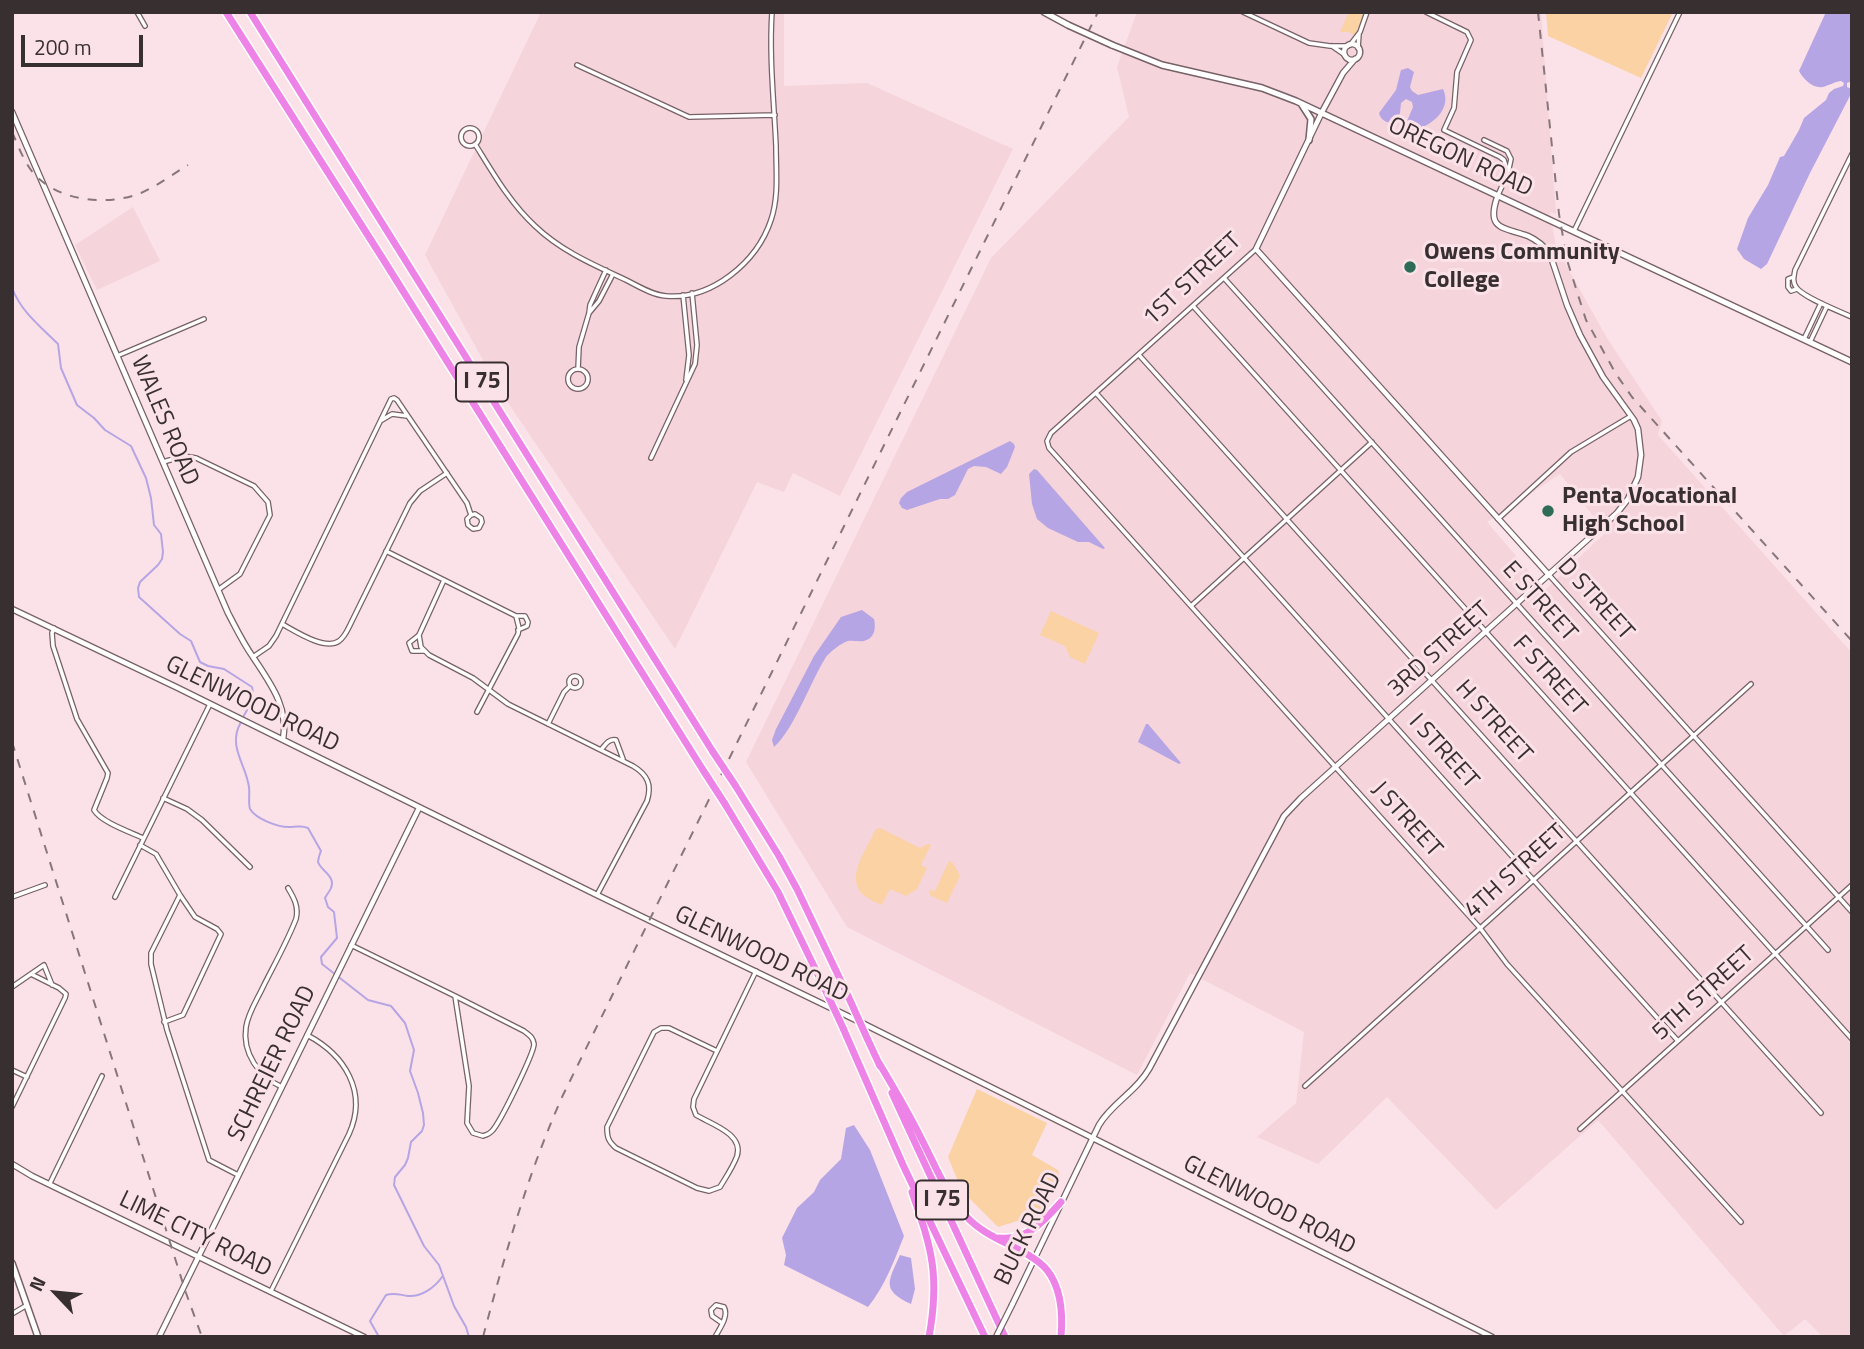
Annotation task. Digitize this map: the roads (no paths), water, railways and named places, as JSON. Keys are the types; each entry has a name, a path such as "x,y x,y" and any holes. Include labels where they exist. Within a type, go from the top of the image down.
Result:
{"highway":[{"name":"I 75","path":"225,12 396,279 778,892 985,1337"},
{"name":"I 75","path":"250,12 779,856 849,998 1005,1337"},
{"path":"879,1063 905,1106 951,1198 969,1220 991,1236 1034,1259 1054,1280 1061,1301 1061,1337"},
{"path":"903,1165 933,1262 934,1306 929,1337"},
{"path":"991,1236 1007,1239 1034,1230 1061,1202"}],"main road":[{"name":"OREGON ROAD","path":"1044,12 1112,46 1162,65 1262,88 1322,112 1852,362"},
{"path":"1300,103 1311,119 1309,140"},
{"path":"12,1263 38,1337"}],"street":[{"path":"136,12 145,26"},
{"path":"475,144 508,196 537,228 566,250 660,295 687,294 720,282 738,269 760,244 773,212 776,192 772,12"},
{"path":"1244,12 1315,44 1358,48"},
{"path":"1343,73 1360,54 1360,32 1367,12"},
{"path":"1426,12 1467,32 1470,37 1471,44 1458,72 1454,108 1444,130 1504,160 1508,173"},
{"path":"1574,231 1680,12"},
{"path":"1343,73 1345,50 1360,32"},
{"path":"1332,46 1350,60 1355,59"},
{"path":"577,65 689,117 775,115"},
{"name":"1ST STREET","path":"1047,441 1051,433 1256,249 1343,73"},
{"name":"WALES ROAD","path":"12,112 218,590 236,629 278,695 284,725 283,740"},
{"path":"472,128 477,131 479,139 475,144 464,143 461,137 465,130 472,128"},
{"path":"1484,140 1510,154 1511,163 1498,195"},
{"path":"1852,154 1793,277 1788,281 1791,290 1797,289 1852,317"},
{"name":"3RD STREET","path":"1093,1137 1107,1112 1140,1083 1149,1069 1279,824 1290,809 1617,513 1632,493 1638,477 1641,455 1638,429 1583,342 1567,305 1553,260 1546,248 1534,239 1506,231 1497,224 1493,213 1498,195"},
{"name":"D STREET","path":"1256,249 1852,912"},
{"path":"578,369 579,347 592,299 606,270"},
{"path":"589,313 599,301 613,274"},
{"name":"E STREET","path":"1224,278 1828,950"},
{"path":"650,457 694,368 696,333 687,294"},
{"path":"685,385 689,355 687,294"},
{"path":"1807,341 1821,303"},
{"path":"1807,341 1827,305"},
{"name":"F STREET","path":"1192,306 1852,1038"},
{"path":"117,356 204,319"},
{"name":"H STREET","path":"1139,355 1821,1113"},
{"path":"578,369 585,372 588,381 585,386 577,389 570,386 568,379 572,371 578,369"},
{"name":"I STREET","path":"1096,393 1678,1041"},
{"path":"253,657 269,646 282,624 393,398 397,400 467,503 471,515"},
{"path":"380,421 392,414 408,416"},
{"path":"1498,519 1571,452 1631,416"},
{"name":"J STREET","path":"1047,441 1055,455 1480,928 1507,964 1741,1222"},
{"path":"1191,606 1372,443"},
{"path":"163,462 184,456 196,458 254,486 268,502 270,515 240,574 218,590"},
{"path":"282,624 323,644 340,641 410,503 420,491 447,473"},
{"path":"471,515 478,515 481,519 479,528 472,529 468,525 467,519 471,515"},
{"path":"386,551 516,615 525,616 528,622 524,628 518,630"},
{"path":"444,580 419,635 419,644 424,651 462,672 508,704 623,761 645,775 649,783 649,795 644,807 597,895"},
{"name":"GLENWOOD ROAD","path":"12,609 756,971 1492,1337"},
{"path":"477,712 513,645 518,630 516,615"},
{"path":"54,628 52,639 77,719 108,773 94,810 104,819 143,838"},
{"path":"419,635 411,640 410,648 415,652 424,651"},
{"name":"4TH STREET","path":"1305,1086 1751,684"},
{"path":"548,724 564,692 570,686"},
{"path":"115,897 210,704"},
{"path":"601,750 609,741 616,740 623,761"},
{"path":"163,798 187,809 202,820 250,867"},
{"name":"SCHREIER ROAD","path":"159,1337 419,808"},
{"path":"140,845 156,854 195,917 221,934 183,1015 164,1021"},
{"path":"12,897 45,885"},
{"name":"5TH STREET","path":"1580,1129 1852,885"},
{"path":"282,1087 268,1080 255,1066 245,1030 253,1006 298,913 288,888"},
{"path":"180,895 151,953 151,964 164,1021 209,1160 239,1175"},
{"path":"351,945 455,996 524,1031 533,1039 530,1057 499,1119 491,1132 483,1136 473,1133 467,1123 469,1086 455,996"},
{"path":"12,987 44,965 52,985"},
{"path":"717,1051 669,1028 654,1032 607,1127 607,1136 616,1148 709,1191 720,1187 737,1155 738,1144 733,1136 696,1115 694,1099 756,971"},
{"path":"12,1107 65,998 64,992 31,974"},
{"path":"271,1292 356,1116 355,1095 345,1068 332,1051 307,1035"},
{"path":"12,1070 27,1077"},
{"path":"50,1183 102,1076"},
{"name":"BUCK ROAD","path":"996,1337 1093,1137"},
{"name":"LIME CITY ROAD","path":"12,1164 363,1337"},
{"path":"12,1314 27,1305"},
{"path":"715,1337 726,1316 726,1309 716,1305 711,1310 712,1316 722,1323"}],"waterway":[{"path":"12,288 26,312 58,344 61,368 77,405 105,430 131,446 146,478 154,525 161,534 163,552 158,565 140,582 139,597 191,641 200,662 224,669 252,687 252,699 243,717"},
{"path":"241,722 236,739 249,787 250,809 257,816 274,824 308,828 321,851 318,862 332,880 325,898 328,907 334,912 337,938 321,957 322,964 368,1000 391,1006 405,1023 414,1050 410,1071 418,1093 424,1125 411,1142 408,1158 395,1177 394,1185 424,1246 439,1265 469,1337"},
{"path":"379,1337 370,1321 386,1295 418,1295 432,1288 442,1277"}],"railway":[{"path":"483,1337 518,1214 563,1095 1098,12"},
{"path":"1538,12 1559,214 1567,260 1586,320 1632,397 1852,641"},
{"path":"12,132 35,175 58,191 85,199 114,199 141,193 188,165"},
{"path":"12,742 202,1337"}],"place":[{"name":"Owens Community College","path":"1410,267"},
{"name":"Penta Vocational High School","path":"1548,511"}]}
